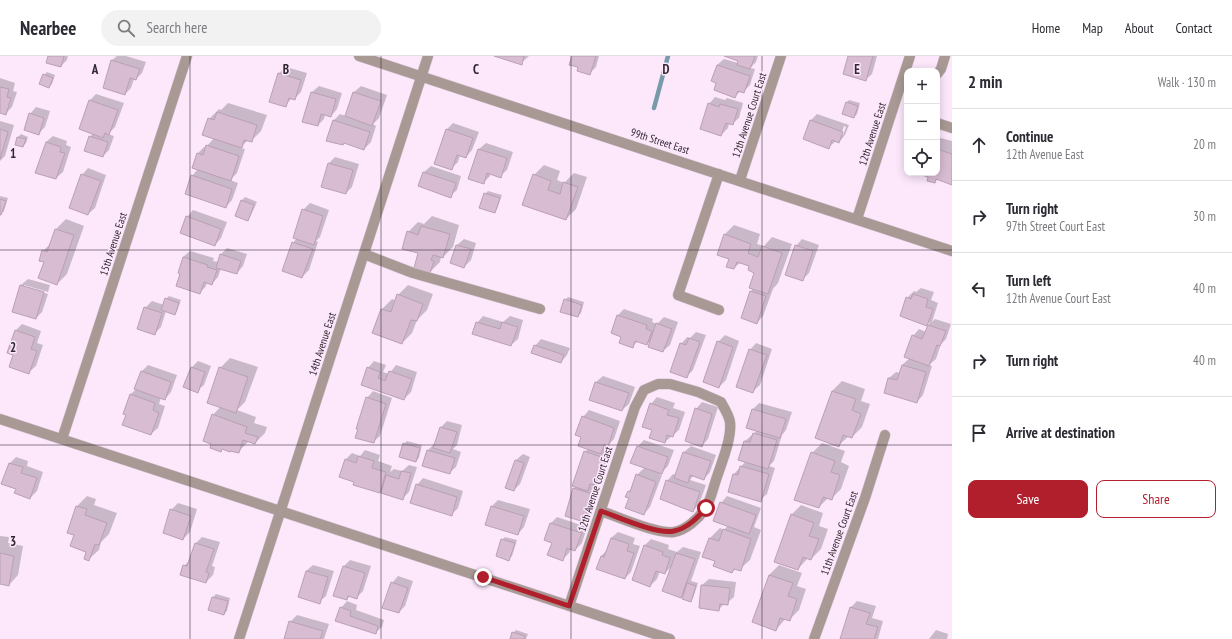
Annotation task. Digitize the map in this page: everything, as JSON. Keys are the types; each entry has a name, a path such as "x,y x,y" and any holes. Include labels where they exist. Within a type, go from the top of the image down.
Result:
{"street":[{"name":"15th Avenue East","path":"62,439 186,56"},
{"name":"99th Street East","path":"359,56 740,180 952,251"},
{"name":"14th Avenue East","path":"239,639 428,56"},
{"name":"12th Avenue Court East","path":"740,180 780,56"},
{"name":"12th Avenue East","path":"857,219 903,87 910,56"},
{"path":"940,70 945,56"},
{"path":"940,124 952,128"},
{"path":"719,310 678,295 720,174"},
{"path":"364,254 412,272 540,309"},
{"name":"12th Avenue Court East","path":"569,606 635,407 644,390 658,384 670,384 698,392 721,402 730,421 729,437 706,508 695,520 674,532 647,528 601,511"},
{"path":"0,419 670,639"},
{"name":"11th Avenue Court East","path":"814,639 865,498 885,435"}],"building":[{"path":"48,56 64,56 61,67 46,63"},
{"path":"494,56 524,56 522,65"},
{"path":"572,56 596,56 590,75 577,71 578,67 569,65"},
{"path":"724,56 755,56 750,69 737,65 738,61"},
{"path":"848,56 873,56 866,81 843,74"},
{"path":"111,60 140,69 136,80 130,78 125,95 103,88"},
{"path":"717,65 750,76 744,93 738,91 735,98 714,90 716,83 711,81"},
{"path":"278,73 301,80 295,100 289,98 286,107 269,102"},
{"path":"43,74 53,78 49,88 39,84"},
{"path":"0,87 9,89 7,97 11,98 6,115 0,113"},
{"path":"311,92 336,99 331,117 321,114 318,126 302,122"},
{"path":"353,92 381,101 372,126 345,116"},
{"path":"89,100 118,110 109,135 105,133 103,138 79,129"},
{"path":"846,102 858,106 854,118 842,114"},
{"path":"708,103 719,107 720,104 738,109 733,125 726,123 721,136 700,129"},
{"path":"217,112 257,125 252,142 244,140 242,148 202,135 208,118 214,120"},
{"path":"29,113 44,118 39,135 24,130"},
{"path":"333,120 370,132 364,150 344,143 343,145 326,141"},
{"path":"810,120 843,132 839,143 832,140 829,149 803,139"},
{"path":"0,129 8,132 0,159"},
{"path":"446,129 473,138 466,158 457,155 452,170 434,164"},
{"path":"89,136 108,142 103,157 84,151"},
{"path":"17,137 26,139 23,147 15,145"},
{"path":"46,142 61,147 60,152 65,153 56,179 35,173"},
{"path":"206,145 239,156 231,181 192,168 197,153 203,155"},
{"path":"478,149 507,158 501,178 487,173 484,184 468,179"},
{"path":"940,150 952,154 952,185 936,179 935,183 927,181 928,177 925,176 940,176"},
{"path":"328,163 353,170 346,194 321,187"},
{"path":"423,172 456,183 451,198 418,186"},
{"path":"81,174 101,181 88,215 69,208"},
{"path":"533,174 551,181 548,190 560,194 563,182 578,187 566,220 522,205"},
{"path":"191,175 232,189 226,208 185,194"},
{"path":"484,193 500,198 495,213 479,208"},
{"path":"0,199 6,201 1,215 0,215"},
{"path":"241,200 254,205 248,221 235,216"},
{"path":"302,209 323,216 314,245 293,238"},
{"path":"186,216 221,229 215,246 180,233"},
{"path":"421,226 450,234 443,258 433,255 431,260 434,261 430,273 414,268 418,253 402,249 407,231 418,235"},
{"path":"55,229 74,235 57,285 38,278 44,262 39,261 42,250 47,252"},
{"path":"724,234 751,244 748,253 758,257 762,246 782,253 768,294 749,288 754,273 748,270 749,266 737,262 734,269 726,267 729,259 717,255"},
{"path":"292,242 313,249 302,278 282,271"},
{"path":"456,245 471,249 464,268 450,263"},
{"path":"795,245 813,251 803,281 785,275"},
{"path":"220,254 241,261 237,274 216,268"},
{"path":"183,257 208,265 207,267 217,270 212,285 204,282 200,294 176,286"},
{"path":"20,285 44,292 36,319 12,312"},
{"path":"750,291 766,296 757,324 741,318"},
{"path":"397,294 423,304 417,321 411,320 402,344 372,333 381,309 391,312"},
{"path":"913,294 928,299 926,307 933,309 927,326 900,316 906,297 911,299"},
{"path":"165,298 179,303 175,315 161,310"},
{"path":"564,299 582,305 578,317 560,312"},
{"path":"144,307 162,313 155,335 137,329"},
{"path":"617,315 647,325 646,329 652,331 647,345 635,341 633,348 619,343 621,337 611,333"},
{"path":"476,322 500,329 502,322 518,327 511,346 472,334"},
{"path":"656,323 672,329 663,352 648,347"},
{"path":"928,325 946,331 940,346 937,345 929,366 904,357 912,335 922,339"},
{"path":"15,330 35,337 31,349 37,351 29,374 9,367 13,355 7,353"},
{"path":"689,338 700,342 687,378 670,372 680,343 686,345"},
{"path":"717,341 733,347 719,388 703,382"},
{"path":"534,345 564,355 561,363 531,353"},
{"path":"749,349 767,355 753,393 736,387"},
{"path":"902,365 926,372 917,403 884,393 888,378 897,380"},
{"path":"191,367 205,372 198,393 183,387"},
{"path":"219,367 248,377 236,413 207,403"},
{"path":"367,367 380,372 378,378 385,381 389,371 412,379 404,400 361,385"},
{"path":"141,371 171,382 165,400 134,389"},
{"path":"595,382 629,393 622,411 589,400"},
{"path":"832,391 856,399 852,410 861,414 852,438 843,435 839,447 815,438"},
{"path":"130,394 155,403 153,410 159,413 151,435 122,425 126,415 123,414"},
{"path":"366,397 386,404 374,443 355,438 358,429 356,429"},
{"path":"650,403 669,410 667,415 679,418 673,437 667,435 665,443 649,438 652,430 642,427"},
{"path":"695,408 712,414 702,447 685,441"},
{"path":"752,409 786,419 780,438 746,428"},
{"path":"212,414 247,427 245,433 258,437 255,444 243,440 239,453 222,449 221,452 210,448 211,444 203,441"},
{"path":"582,416 614,428 608,447 604,445 601,454 578,446 581,437 575,435"},
{"path":"440,427 457,432 450,453 433,448"},
{"path":"753,433 777,440 768,469 738,460 744,441 750,442"},
{"path":"403,443 420,448 416,462 399,457"},
{"path":"637,446 668,457 662,474 630,463"},
{"path":"427,450 455,458 450,474 422,466"},
{"path":"584,451 604,458 595,485 590,484 588,491 572,486"},
{"path":"683,452 711,461 704,480 690,475 688,483 674,478"},
{"path":"811,452 835,461 831,472 840,475 832,500 823,497 819,508 794,500"},
{"path":"358,456 374,461 372,468 386,472 380,493 353,485 354,482 339,477 345,459 356,463"},
{"path":"515,460 524,463 514,491 505,488"},
{"path":"9,463 23,467 21,473 37,478 30,499 14,493 16,489 1,484"},
{"path":"740,466 769,474 761,502 728,492 733,474 738,475"},
{"path":"401,471 411,473 403,500 381,493 386,475 399,479"},
{"path":"636,474 656,482 644,515 625,508 629,498 625,497 628,491 630,492"},
{"path":"666,480 700,492 693,512 660,499"},
{"path":"416,484 457,497 452,516 410,503"},
{"path":"573,488 593,494 584,522 565,516"},
{"path":"720,502 756,515 749,534 713,521"},
{"path":"76,506 87,509 85,515 107,523 99,545 95,544 89,561 84,559 86,552 70,546 74,535 67,533"},
{"path":"491,506 524,516 518,535 485,525"},
{"path":"170,509 191,516 183,540 163,533"},
{"path":"791,514 814,523 809,536 819,539 811,560 803,557 798,570 774,562"},
{"path":"550,523 582,533 575,551 567,548 563,561 547,555 552,543 544,540"},
{"path":"723,529 751,539 741,571 734,569 732,573 713,566 715,561 702,557 709,538 719,541"},
{"path":"611,538 629,544 627,551 634,553 625,579 596,569 601,556 604,557"},
{"path":"501,539 515,543 509,561 496,556"},
{"path":"195,543 214,549 206,572 209,573 206,583 180,575 183,565 187,566"},
{"path":"644,545 663,552 662,555 670,558 665,574 656,571 650,587 632,580"},
{"path":"0,553 14,556 9,586 0,584"},
{"path":"676,553 695,559 681,598 662,591"},
{"path":"343,566 365,573 357,599 348,596 347,600 333,596"},
{"path":"306,571 328,577 320,604 298,597"},
{"path":"769,575 793,583 788,596 797,599 790,621 780,618 776,631 752,622"},
{"path":"391,582 408,588 399,613 382,608"},
{"path":"687,583 696,586 691,602 682,599"},
{"path":"701,585 730,588 728,605 720,604 719,611 699,608"},
{"path":"212,597 228,601 224,615 208,610"},
{"path":"340,607 351,611 350,616 378,626 376,634 335,621"},
{"path":"850,607 870,613 866,624 878,627 874,639 840,639"},
{"path":"289,621 323,631 320,639 284,639"},
{"path":"512,632 525,636 524,639 510,639"}],"waterway":[{"path":"654,108 668,56"}],"route":[{"path":"483,577 569,606 601,511 647,528 674,532 690,524 706,508"}]}
